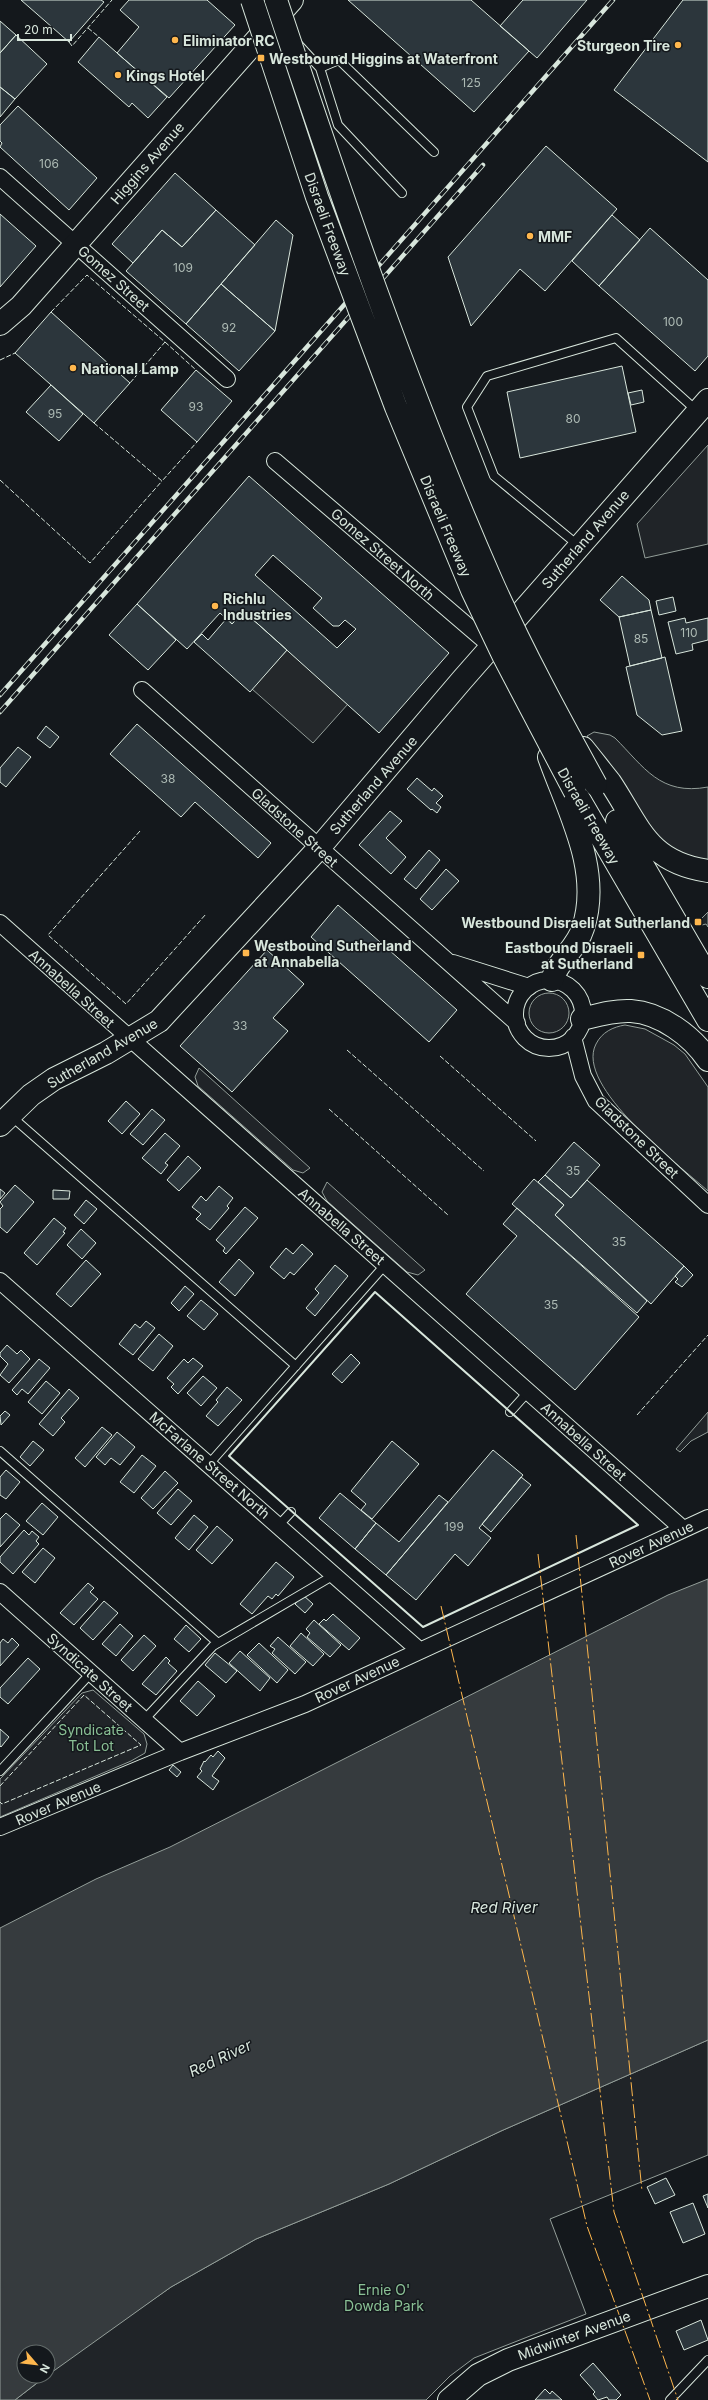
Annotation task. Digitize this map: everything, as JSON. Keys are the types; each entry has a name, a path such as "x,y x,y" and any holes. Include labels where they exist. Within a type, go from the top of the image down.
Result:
{"main road":[{"path":"242,0 277,9"},
{"name":"Disraeli Freeway","path":"252,0 317,197 396,406 472,590 568,792 708,1020"},
{"name":"Higgins Avenue","path":"0,324 21,306 76,244 277,9"},
{"name":"Disraeli Freeway","path":"277,9 337,186 414,393 492,580 558,715 603,784 708,977"},
{"name":"Sutherland Avenue","path":"5,1119 30,1095 54,1079 160,1022 318,848 491,646 703,406"},
{"path":"603,784 654,849 673,861 708,871"},
{"path":"552,980 557,968 572,950 580,936 587,905 583,847 568,792"},
{"path":"578,1028 623,1011 643,1013 664,1021 683,1033 708,1060"},
{"name":"Midwinter Avenue","path":"449,2400 478,2375 508,2360 708,2286"}],"street":[{"name":"Gomez Street","path":"0,177 227,379"},
{"name":"Gomez Street North","path":"276,461 491,646"},
{"name":"Gladstone Street","path":"142,690 318,848 517,1023 524,1036 537,1045 552,1047 567,1042 578,1028"},
{"name":"Annabella Street","path":"0,923 684,1529"},
{"name":"Gladstone Street","path":"448,962 529,987"},
{"name":"Gladstone Street","path":"552,980 567,985 578,996 581,1003 578,1028 583,1076 596,1101 708,1205"},
{"path":"517,1023 515,1015 518,999 529,987 540,981 552,980"},
{"name":"McFarlane Street North","path":"0,1280 419,1650"},
{"name":"Rover Avenue","path":"0,1827 180,1752 305,1704 419,1650 708,1518"},
{"name":"Syndicate Street","path":"0,1592 180,1752"}],"lane":[{"path":"277,9 320,68 338,124 402,193"},
{"path":"320,68 339,60 434,152"},
{"path":"579,546 494,476 467,406 487,376 616,338 703,406"},
{"path":"5,1119 296,1366"},
{"path":"209,1464 385,1265"},
{"path":"510,1412 528,1392"},
{"path":"0,1450 218,1644"},
{"path":"278,1526 291,1512"},
{"path":"144,1720 218,1644 334,1575"},
{"path":"0,1771 91,1673"},
{"path":"670,2400 708,2360"}],"green space":[{"path":"708,445 708,544 645,558 637,524"},
{"path":"594,732 610,735 615,738 645,769 654,777 665,783 691,789 708,787 708,862 699,862 659,842 587,736"},
{"path":"708,912 708,927 706,924 702,925 700,920"},
{"path":"553,993 560,996 566,1002 569,1013 568,1021 560,1030 553,1033 545,1033 538,1030 530,1021 529,1009 532,1002 541,994"},
{"path":"625,1025 645,1029 674,1045 685,1054 708,1087 708,1191 633,1124 614,1102 600,1081 593,1061 596,1044 601,1036 608,1031"},
{"path":"199,1068 310,1168 303,1173 293,1170 198,1086 195,1077"},
{"path":"327,1182 425,1270 418,1275 407,1272 327,1201 322,1192"},
{"path":"708,1412 708,1432 691,1441 680,1452 676,1449"},
{"name":"Syndicate Tot Lot","path":"93,1690 144,1734 147,1744 145,1753 131,1761 0,1817 0,1779 82,1693"},
{"name":"Ernie O' Dowda Park","path":"708,2040 708,2155 550,2219 586,2314 474,2358 450,2376 426,2400 15,2400 36,2384 56,2384 56,2369 75,2354 171,2287 256,2239 389,2184 501,2131"}],"shaded area":[{"path":"287,650 348,704 313,743 252,689"}],"water":[{"name":"Red River","path":"708,1579 708,2040 501,2131 389,2184 256,2239 171,2287 56,2369 56,2344 16,2344 16,2384 36,2384 15,2400 0,2400 0,1928 96,1879 170,1847 668,1595"}],"building":[{"path":"21,0 101,0 104,2 69,42"},
{"name":"Eliminator RC","path":"129,0 207,0 235,25 169,98 117,53 139,27 120,10"},
{"path":"348,0 471,0 529,51 474,112"},
{"path":"523,0 587,0 537,58 500,26"},
{"name":"Sturgeon Tire","path":"683,0 708,0 708,162 614,90"},
{"path":"0,21 16,35 0,53"},
{"path":"16,35 47,64 15,99 0,87 0,53"},
{"name":"Kings Hotel","path":"99,37 167,97 148,118 132,103 129,107 78,62"},
{"path":"0,87 15,99 0,117"},
{"path":"18,106 97,178 69,210 0,147 2,143 0,141 0,125"},
{"name":"MMF","path":"546,146 617,209 545,291 520,269 471,326 448,257"},
{"path":"175,173 216,210 182,247 162,230 133,263 112,244"},
{"path":"216,210 255,245 186,324 126,271 162,230 182,247"},
{"path":"0,214 36,246 0,287"},
{"name":"MMF","path":"612,215 640,240 599,286 572,261"},
{"path":"276,220 293,235 275,331 221,284"},
{"path":"650,228 708,280 708,356 695,371 599,286"},
{"path":"221,284 275,331 239,371 186,324"},
{"name":"National Lamp","path":"51,312 130,383 94,423 15,353"},
{"path":"622,366 636,432 520,458 507,392"},
{"path":"196,370 232,401 197,442 161,410"},
{"path":"51,385 83,414 59,441 26,412"},
{"path":"642,390 644,402 631,405 628,393"},
{"name":"Richlu Industries","path":"249,476 449,653 379,733 249,616 247,618 242,613 232,624 220,613 187,649 137,604","holes":["273,555 322,598 313,608 333,626 339,626 345,620 356,629 337,648 255,575"]},
{"path":"622,576 649,600 651,610 619,617 600,600"},
{"path":"673,597 676,611 659,615 656,601"},
{"path":"137,604 176,640 148,670 109,635"},
{"path":"651,610 662,658 630,666 619,617"},
{"path":"242,613 247,618 249,616 287,650 250,692 194,642 202,634 208,640 227,618 232,624"},
{"path":"685,618 686,623 708,618 708,640 692,644 693,650 676,654 668,622"},
{"path":"665,657 682,731 662,735 637,715 626,667"},
{"path":"137,724 271,843 258,858 195,802 181,817 110,754"},
{"path":"46,726 59,737 50,748 37,738"},
{"path":"18,747 31,757 6,787 0,782 0,768"},
{"path":"417,778 432,791 434,788 443,796 436,803 441,807 437,813 432,809 431,810 407,789"},
{"path":"390,811 402,821 386,838 406,857 391,874 359,845"},
{"path":"429,850 440,860 416,889 404,879"},
{"path":"446,869 459,881 432,910 420,899"},
{"path":"338,905 457,1010 429,1042 311,937"},
{"path":"267,950 304,984 273,1018 288,1031 232,1092 180,1046"},
{"path":"126,1101 140,1114 122,1134 108,1121"},
{"path":"152,1109 165,1120 143,1145 130,1134"},
{"path":"165,1133 180,1146 165,1163 168,1165 161,1174 142,1158"},
{"path":"574,1142 600,1165 571,1198 545,1175"},
{"path":"188,1156 201,1168 179,1191 167,1180"},
{"path":"545,1175 571,1198 587,1180 684,1266 651,1304 555,1215 564,1205 538,1182"},
{"path":"534,1179 564,1205 555,1215 647,1301 637,1313 512,1204"},
{"path":"15,1185 34,1202 7,1233 0,1227 0,1209 3,1206 0,1202"},
{"path":"219,1186 233,1198 227,1206 229,1208 210,1230 196,1219 201,1214 192,1207 201,1196 206,1201"},
{"path":"0,1189 5,1193 0,1199"},
{"path":"53,1190 70,1191 69,1199 53,1199"},
{"path":"86,1200 97,1209 84,1224 74,1215"},
{"path":"245,1207 258,1218 226,1254 223,1251 225,1248 216,1240"},
{"path":"517,1208 639,1317 575,1390 466,1294 517,1236 503,1224"},
{"path":"54,1218 66,1228 63,1232 65,1233 37,1265 24,1253"},
{"path":"81,1229 96,1243 82,1259 67,1245"},
{"path":"302,1244 313,1254 294,1275 290,1272 284,1279 270,1267 286,1248 293,1254"},
{"path":"239,1259 254,1273 235,1296 219,1282"},
{"path":"86,1260 101,1274 71,1307 56,1294"},
{"path":"335,1265 348,1276 315,1316 306,1308 319,1293 315,1289"},
{"path":"684,1266 693,1275 682,1287 675,1282 678,1279 675,1276"},
{"path":"185,1286 194,1294 179,1311 171,1303"},
{"path":"201,1300 218,1314 204,1330 187,1316"},
{"path":"146,1321 155,1328 133,1355 119,1344 135,1324 140,1328"},
{"path":"159,1334 173,1346 153,1371 138,1359"},
{"path":"7,1345 17,1354 21,1350 30,1359 9,1383 0,1375 8,1364 0,1356 0,1353"},
{"path":"351,1354 360,1363 342,1383 332,1374"},
{"path":"193,1358 203,1366 178,1394 171,1387 174,1384 167,1378 184,1359 188,1363"},
{"path":"39,1359 50,1368 28,1394 22,1389 17,1395 12,1390"},
{"path":"203,1376 217,1388 201,1406 187,1393"},
{"path":"46,1381 60,1393 42,1414 28,1402"},
{"path":"227,1387 242,1400 218,1426 206,1416 218,1402 216,1400"},
{"path":"69,1389 79,1398 61,1418 65,1422 53,1436 39,1424"},
{"path":"5,1411 10,1415 1,1425 0,1416"},
{"path":"102,1427 112,1435 85,1467 75,1458"},
{"path":"117,1432 135,1447 120,1465 111,1458 105,1465 96,1457"},
{"path":"33,1441 44,1450 30,1466 20,1457"},
{"path":"392,1441 419,1464 372,1519 361,1510 366,1504 351,1491"},
{"path":"493,1450 523,1475 479,1528 491,1538 468,1566 455,1554 416,1600 386,1575"},
{"path":"142,1455 156,1466 134,1493 120,1482"},
{"path":"6,1470 20,1482 6,1499 0,1495 0,1477"},
{"path":"165,1471 178,1483 153,1509 141,1498"},
{"path":"521,1477 531,1485 491,1532 482,1524"},
{"path":"178,1489 192,1501 171,1525 157,1513"},
{"path":"340,1493 376,1523 355,1549 319,1518"},
{"path":"439,1495 448,1502 386,1575 355,1549 376,1523 399,1542"},
{"path":"42,1503 58,1517 43,1535 26,1521"},
{"path":"6,1513 20,1525 0,1547 0,1519"},
{"path":"194,1515 208,1527 189,1550 175,1538"},
{"path":"217,1526 233,1540 212,1564 196,1550"},
{"path":"24,1530 29,1535 32,1531 39,1537 36,1541 39,1544 13,1574 0,1562 0,1557"},
{"path":"43,1548 55,1558 35,1583 22,1572"},
{"path":"276,1562 294,1577 278,1596 276,1594 272,1599 268,1596 252,1614 240,1604"},
{"path":"88,1583 94,1588 90,1592 98,1599 74,1625 60,1613"},
{"path":"303,1595 313,1604 305,1613 295,1604"},
{"path":"104,1601 118,1613 93,1640 80,1628"},
{"path":"333,1614 360,1638 349,1650 319,1624 324,1619 326,1621"},
{"path":"314,1620 341,1645 330,1657 307,1637 310,1633 306,1629"},
{"path":"120,1624 133,1636 116,1656 102,1644"},
{"path":"186,1625 201,1639 189,1652 174,1639"},
{"path":"301,1633 324,1654 313,1666 290,1646"},
{"path":"144,1635 156,1646 133,1671 121,1660"},
{"path":"278,1637 306,1662 295,1674 272,1653 275,1649 270,1646"},
{"path":"12,1638 19,1645 0,1666 0,1643 3,1639 8,1643"},
{"path":"259,1643 288,1670 277,1683 247,1655"},
{"path":"240,1651 270,1678 260,1691 229,1663"},
{"path":"215,1653 237,1671 226,1683 205,1665"},
{"path":"166,1657 170,1661 168,1663 177,1671 156,1695 142,1684"},
{"path":"28,1658 40,1669 8,1704 0,1697 0,1688"},
{"path":"198,1681 215,1696 197,1716 180,1701"},
{"path":"0,1729 9,1737 1,1747 0,1746"},
{"path":"218,1751 225,1758 212,1776 219,1781 213,1790 197,1777 202,1771 200,1769 204,1761 205,1762 211,1755 213,1757"},
{"path":"173,1765 181,1772 177,1777 169,1770"},
{"path":"666,2178 675,2195 655,2204 647,2187"},
{"path":"708,2194 708,2208 703,2196"},
{"path":"693,2203 705,2234 683,2243 670,2212"},
{"path":"701,2320 708,2340 684,2350 676,2331"},
{"path":"593,2363 621,2395 616,2400 609,2400 607,2397 598,2400 593,2394 595,2392 580,2375"},
{"path":"545,2389 550,2394 552,2391 562,2400 535,2400"}],"railway":[{"path":"0,695 613,0"},
{"path":"0,712 483,165"}],"fence":[{"path":"69,42 72,46 112,0"},
{"path":"88,28 99,37"},
{"path":"51,312 87,275 165,342 130,383"},
{"path":"165,342 196,370"},
{"path":"0,360 15,353"},
{"path":"94,423 162,481 197,442"},
{"path":"0,480 90,563 162,481"},
{"path":"140,831 48,935 126,1004 206,914"},
{"path":"347,1050 484,1171"},
{"path":"440,1056 536,1141"},
{"path":"329,1109 448,1215"},
{"path":"637,1415 708,1335"},
{"path":"0,1786 84,1695 141,1745 2,1804 0,1802"}],"wall":[{"path":"375,1292 638,1525 423,1627 229,1456 375,1292"}],"power":[{"path":"576,1535 642,2191"},
{"path":"538,1554 614,2212 678,2400"},
{"path":"441,1606 587,2226 650,2400"}],"place":[{"name":"Eliminator RC","path":"175,40"},
{"name":"Sturgeon Tire","path":"678,45"},
{"name":"Westbound Higgins at Waterfront","path":"261,58"},
{"name":"Kings Hotel","path":"118,75"},
{"name":"MMF","path":"530,236"},
{"name":"National Lamp","path":"73,368"},
{"name":"Richlu Industries","path":"215,606"},
{"name":"Westbound Disraeli at Sutherland","path":"698,922"},
{"name":"Westbound Sutherland at Annabella","path":"246,953"},
{"name":"Eastbound Disraeli at Sutherland","path":"641,955"}]}
